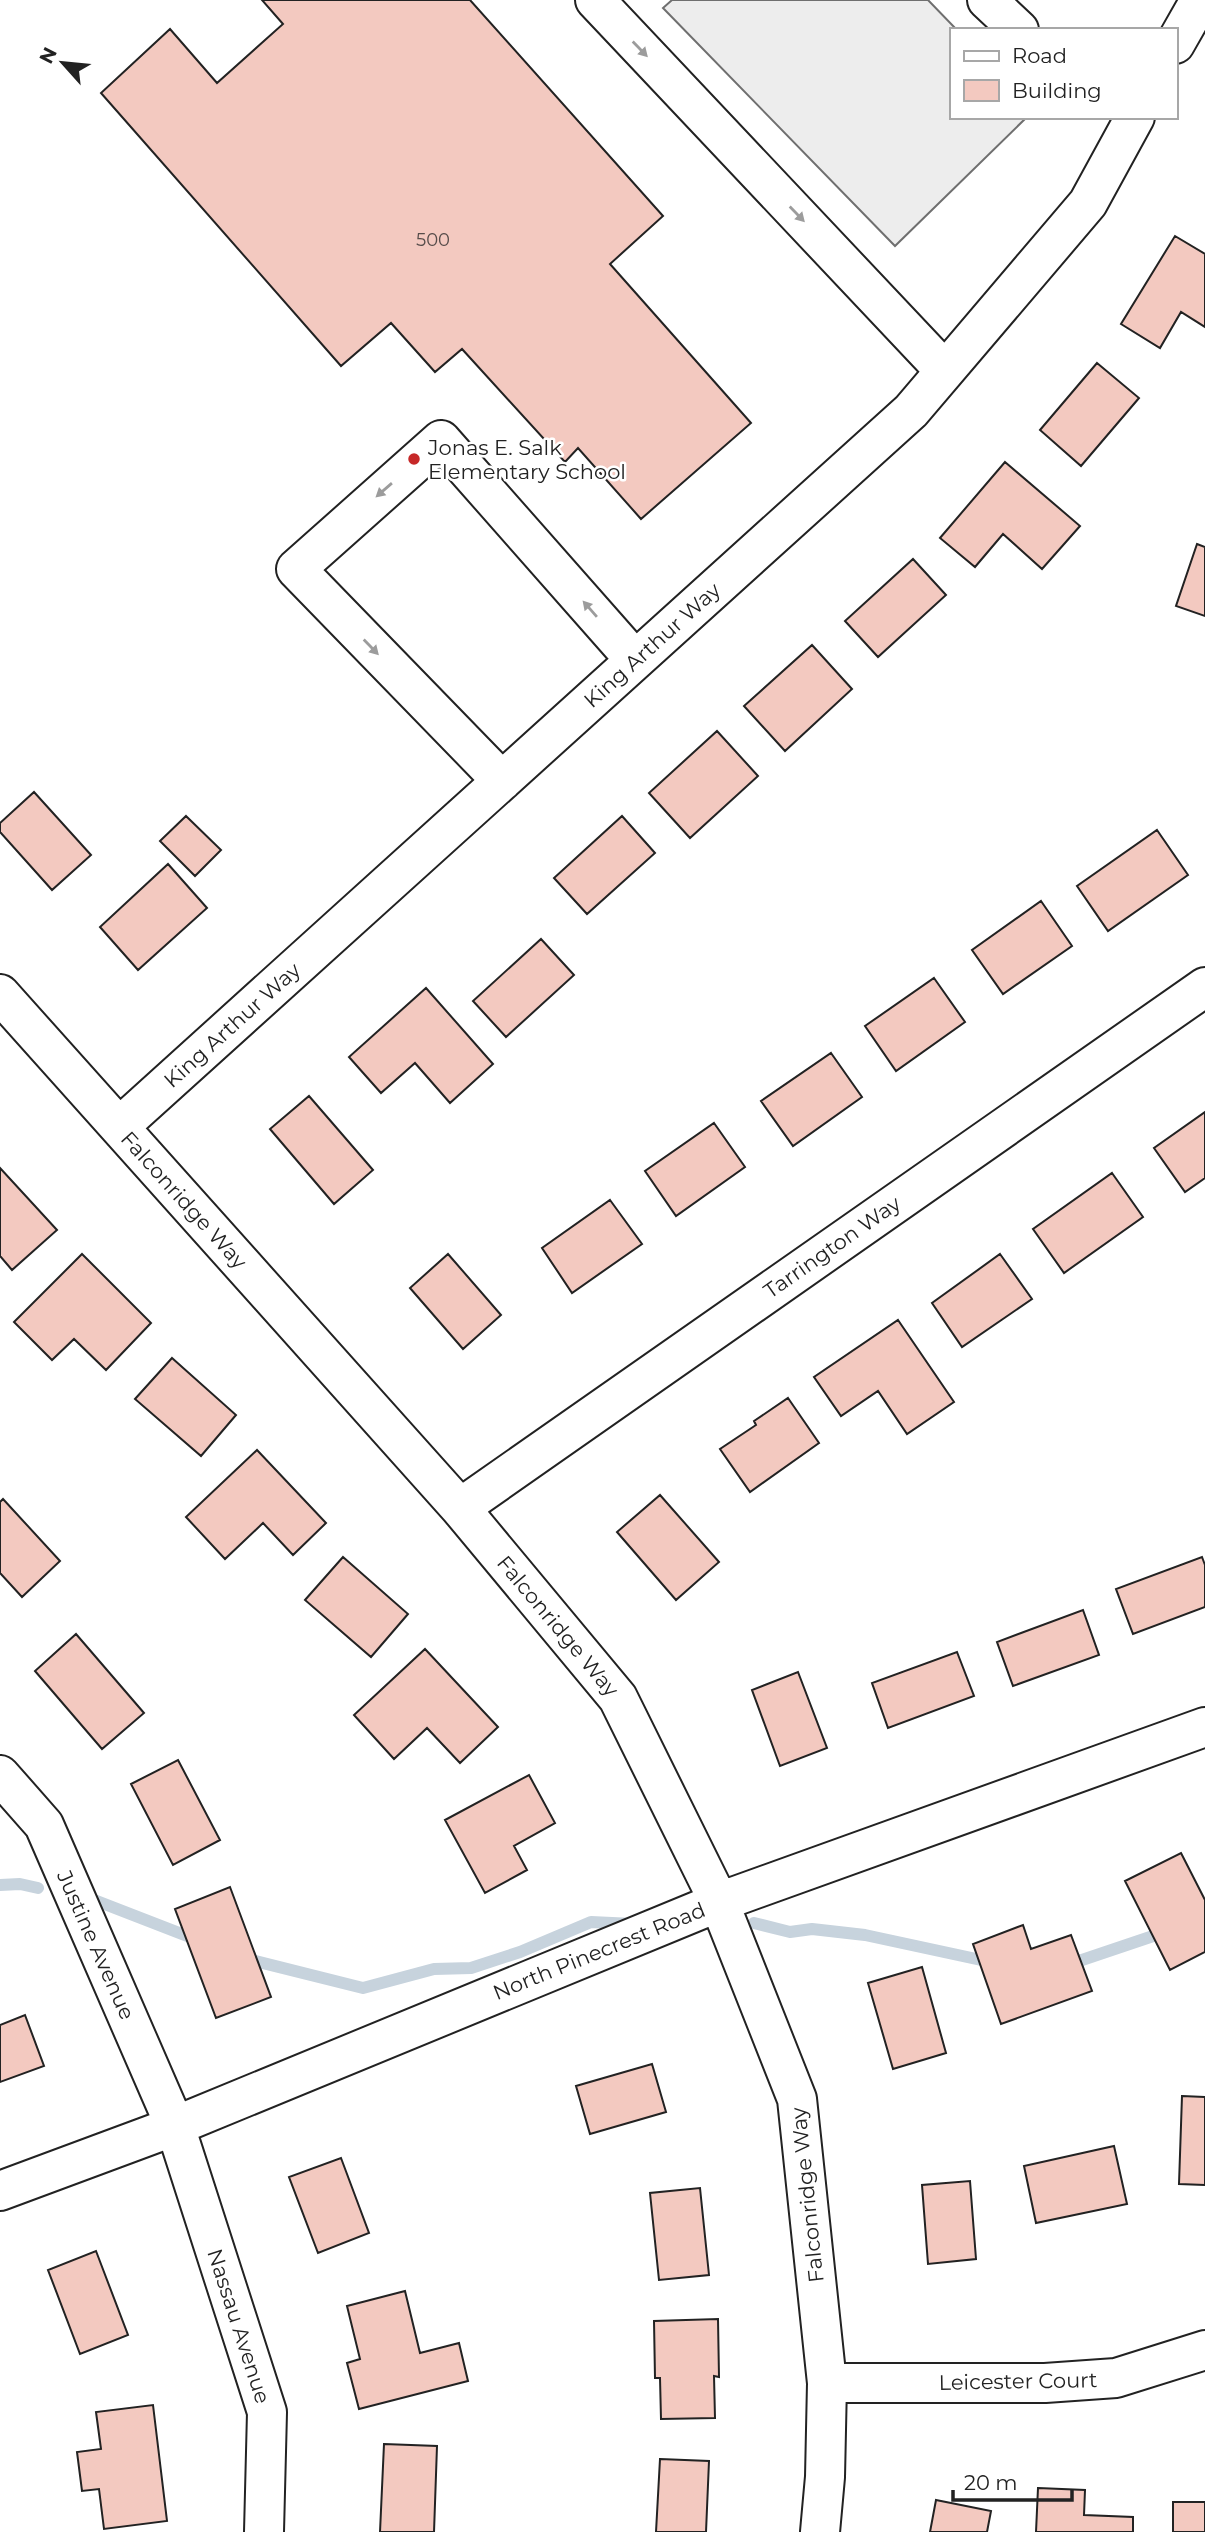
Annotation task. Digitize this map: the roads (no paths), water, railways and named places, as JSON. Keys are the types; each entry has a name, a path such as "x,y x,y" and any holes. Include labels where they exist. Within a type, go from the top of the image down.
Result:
{"street":[{"path":"595,0 945,371"},
{"path":"987,0 1017,28"},
{"path":"1177,40 1200,0"},
{"name":"King Arthur Way","path":"119,1127 911,411 1088,203 1124,122"},
{"path":"502,781 296,569 441,440 635,660"},
{"name":"Tarrington Way","path":"460,1508 1205,987"},
{"name":"Falconridge Way","path":"0,994 460,1508 618,1698 719,1902 797,2099 827,2383 825,2477 820,2532"},
{"name":"North Pinecrest Road","path":"0,2191 175,2126 719,1902 1205,1727"},
{"name":"Justine Avenue","path":"0,1774 44,1825 175,2126"},
{"name":"Nassau Avenue","path":"175,2126 267,2412 264,2532"},
{"name":"Leicester Court","path":"827,2383 1045,2383 1116,2378 1205,2350"}],"waterway":[{"path":"0,1885 20,1884 38,1888"},
{"path":"89,1898 200,1941"},
{"path":"243,1958 363,1988 434,1969 471,1968 520,1952 591,1922 633,1924"},
{"path":"754,1923 790,1932 812,1929 865,1935 995,1963"},
{"path":"1065,1962 1082,1960 1168,1931"}],"place":[{"name":"Jonas E. Salk Elementary School","path":"414,459"}]}
